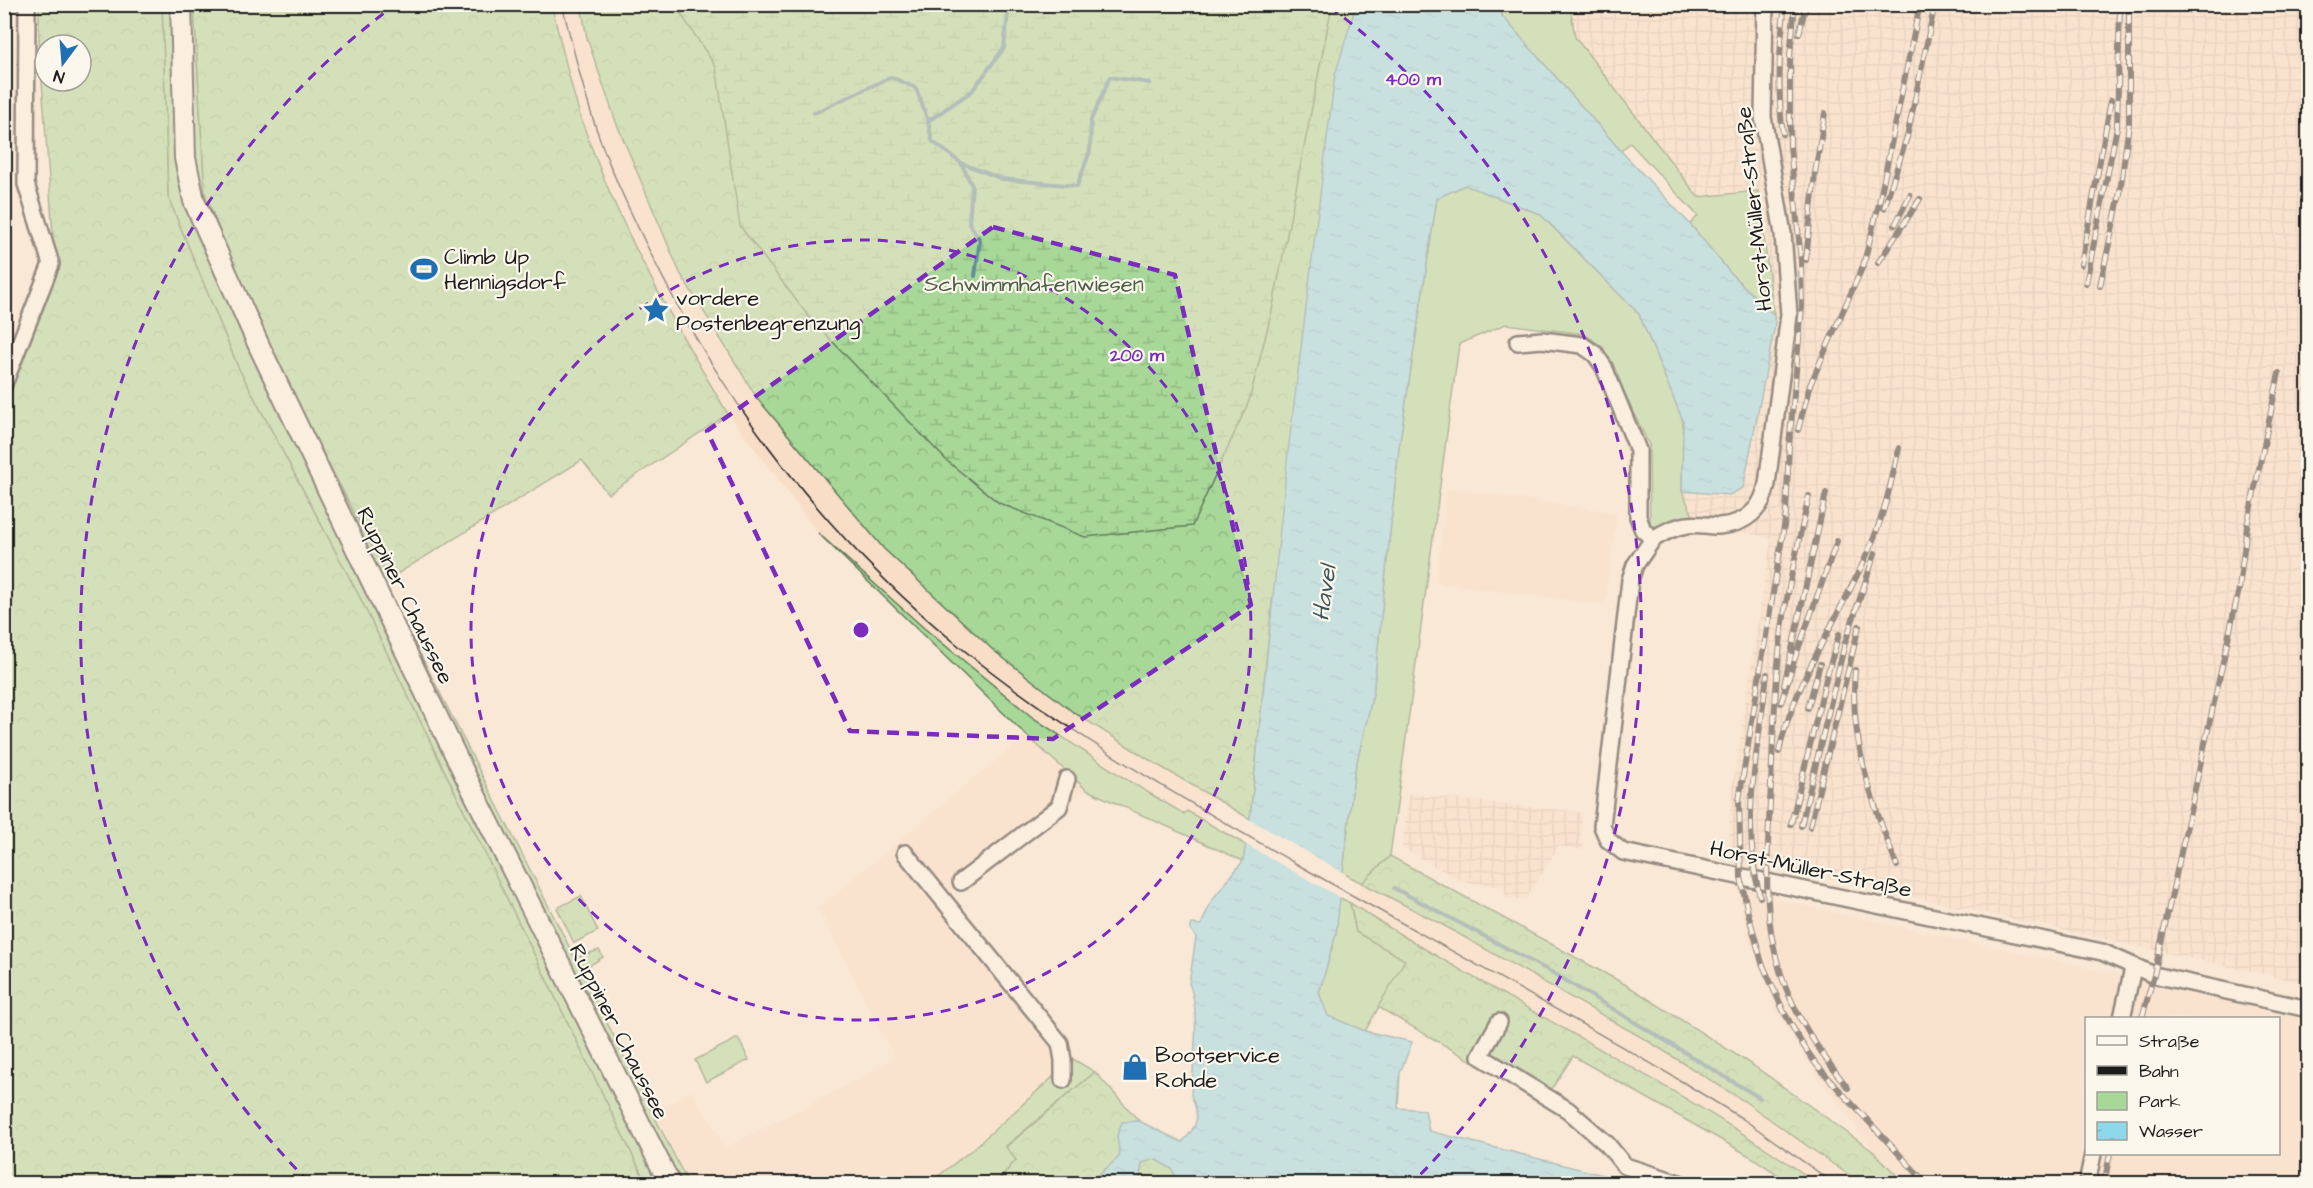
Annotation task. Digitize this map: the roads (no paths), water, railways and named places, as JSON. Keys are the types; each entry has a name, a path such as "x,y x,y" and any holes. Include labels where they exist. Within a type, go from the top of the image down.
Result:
{"main road":[{"name":"Ruppiner Chaussee","path":"181,4 185,158 194,201 265,358 466,777 670,1184"}],"street":[{"path":"4,384 51,264 26,184 27,4"},
{"name":"Horst-Müller-Straße","path":"1766,4 1763,117 1783,234 1789,315 1765,496 1758,508 1738,523 1719,526 1689,525 1670,529 1653,539 1635,565 1630,580 1602,826 1608,840 1623,852 2102,952 2133,968 2154,975 2308,1010"},
{"path":"1518,342 1542,340 1582,345 1595,354 1604,367 1638,450 1638,517 1643,530 1653,539"},
{"path":"961,882 1059,807 1067,779"},
{"path":"905,853 1060,1043 1063,1059 1062,1080"},
{"path":"2122,1017 2133,968"},
{"path":"1499,1022 1480,1056 1568,1110 1607,1144 1625,1166 1682,1184"},
{"path":"2087,1184 2093,1155"}],"water":[{"name":"Havel","path":"1356,5 1500,5 1502,16 1621,151 1690,224 1732,275 1774,315 1775,325 1743,488 1729,495 1682,491 1683,421 1639,314 1540,214 1465,185 1437,198 1399,447 1373,694 1354,774 1336,934 1319,993 1328,1016 1365,1031 1412,1042 1400,1073 1398,1108 1425,1110 1429,1131 1634,1183 1178,1183 1172,1169 1155,1159 1142,1163 1139,1183 1089,1184 1120,1156 1117,1136 1122,1122 1139,1121 1182,1142 1195,1126 1197,1115 1191,1095 1195,1007 1189,984 1196,937 1190,929 1192,924 1201,925 1212,900 1243,861 1250,819 1288,452 1335,75"}],"waterway":[{"path":"1009,4 1004,48 972,91 928,121 932,141 961,163 1002,179 1077,186 1090,151 1091,120 1110,77 1150,83"},
{"path":"814,113 891,77 916,88 928,121"},
{"path":"961,163 972,186 969,223 980,240 975,276"},
{"path":"1394,888 1555,974 1760,1098"}],"tram line":[{"path":"562,4 594,122 619,186 677,305 709,360 782,465 866,561 912,605 999,678 1080,735 1293,862 1681,1081 1743,1119 1835,1184"}],"railway":[{"path":"1783,134 1780,69 1785,4"},
{"path":"1795,4 1790,56 1790,146 1801,261 1802,307 1789,446 1786,514 1739,800 1741,877 1762,963 1784,1012 1801,1042 1816,1064 1927,1184"},
{"path":"1799,34 1806,4"},
{"path":"1798,430 1810,385 1863,266 1878,208 1920,4"},
{"path":"1884,208 1907,137 1935,4"},
{"path":"2086,283 2117,127 2120,4"},
{"path":"2100,286 2120,193 2129,123 2129,4"},
{"path":"2081,265 2111,100"},
{"path":"1806,260 1815,173 1825,113"},
{"path":"1895,225 1910,195"},
{"path":"1878,263 1920,199"},
{"path":"2142,1017 2154,975 2239,589 2247,526 2279,373"},
{"path":"1779,752 1795,701 1806,676 1873,540 1886,501 1899,448"},
{"path":"1784,686 1826,493"},
{"path":"1809,496 1789,588 1778,664 1768,847 1768,910 1775,952 1787,990 1801,1020 1848,1088"},
{"path":"1781,703 1837,541"},
{"path":"1801,826 1845,643 1875,553"},
{"path":"1810,827 1859,626"},
{"path":"1791,824 1839,634"},
{"path":"1808,708 1820,664"},
{"path":"1855,670 1856,721 1864,770 1897,866"},
{"path":"1760,897 1754,868 1751,813 1767,674"},
{"path":"2104,1184 2110,1155"}],"place":[{"name":"Climb Up Hennigsdorf","path":"424,269"},
{"name":"vordere Postenbegrenzung","path":"656,310"},
{"name":"Bootservice Rohde","path":"1135,1067"}],"park label":[{"name":"Schwimmhafenwiesen","path":"1034,283"}]}
